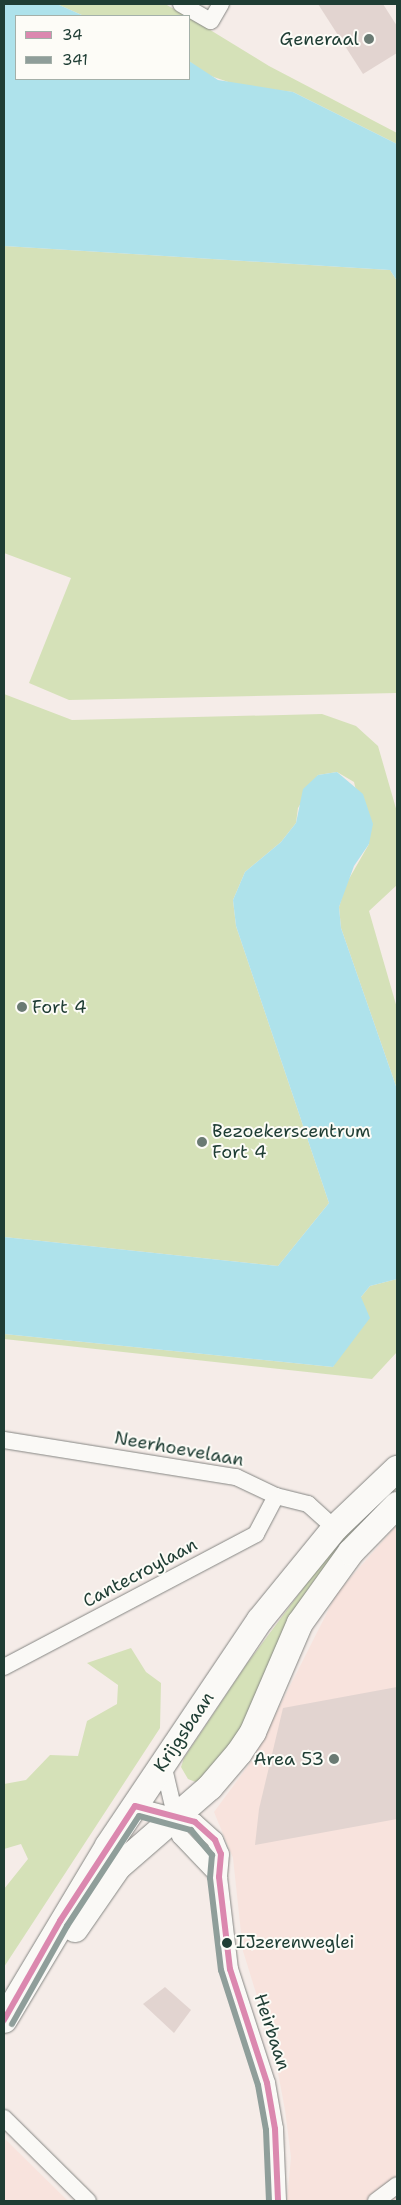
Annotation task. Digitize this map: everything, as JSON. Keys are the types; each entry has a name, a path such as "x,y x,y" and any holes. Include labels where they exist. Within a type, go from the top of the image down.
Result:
{"main road":[{"name":"Krijgsbaan","path":"4,2021 60,1921 260,1620 335,1528 397,1469"},
{"name":"Krijgsbaan","path":"4,2021 118,1868 178,1816 239,1753 253,1732 300,1623 351,1552 397,1505"}],"street":[{"path":"181,4 211,21 221,4"},
{"name":"Neerhoevelaan","path":"4,1440 236,1477 276,1496 308,1504 335,1528"},
{"name":"Cantecroylaan","path":"4,1666 256,1534 276,1496"},
{"name":"Heirbaan","path":"163,1764 178,1816 180,1836 219,1876 230,1969 267,2083 275,2129 278,2201"},
{"path":"135,1806 178,1816"},
{"path":"4,2118 88,2201"},
{"path":"376,2201 397,2185"}],"shaded area":[{"path":"397,1525 397,2201 287,2201 291,2157 285,2110 274,2051 243,1951 233,1858 214,1812 253,1759 337,1593"},
{"path":"4,2138 68,2201 4,2201"}],"green space":[{"path":"57,4 165,4 185,15 82,15"},
{"path":"190,18 269,66 397,133 397,144 293,92 237,85 205,74 190,62"},
{"path":"4,246 390,270 397,281 397,693 69,700 29,683 71,578 4,553"},
{"path":"4,694 72,720 322,714 356,726 378,746 397,812 397,885 369,911 397,1008 397,1089 341,928 339,907 346,884 369,844 354,782 337,772 318,775 298,808 296,823 281,842 245,872 233,900 236,926 329,1203 278,1266 4,1237"},
{"path":"397,1279 397,1352 372,1379 4,1339 4,1334 333,1367 361,1297 370,1286"},
{"path":"397,1479 397,1488 356,1528 311,1585 281,1642 247,1731 198,1783 188,1779 181,1767 184,1758 246,1665 351,1524"},
{"path":"131,1648 146,1672 161,1683 160,1728 4,1967 4,1889 28,1859 21,1844 4,1849 4,1784 26,1780 50,1755 78,1756 87,1721 117,1704 118,1685 87,1663"}],"water":[{"path":"4,4 57,4 82,15 15,15 15,80 190,80 190,62 218,80 293,92 397,144 397,281 390,270 4,246"},
{"path":"337,772 363,794 373,824 369,844 354,866 339,907 341,928 397,1089 397,1279 370,1286 361,1297 370,1318 333,1367 4,1334 4,1237 278,1266 329,1203 236,926 233,900 245,872 281,842 296,823 303,789 318,775"}],"building":[{"name":"Generaal","path":"318,4 383,4 397,26 397,53 363,74"},
{"name":"Area 53","path":"397,1687 397,1819 255,1845 259,1809 283,1708"},
{"path":"165,1987 191,2010 174,2033 143,2004"}],"transit line":[{"name":"34","path":"4,2020 60,1921 135,1806 195,1822 215,1840 221,1854 219,1877 230,1969 267,2083 275,2129 278,2201"},
{"name":"341","path":"12,2024 67,1926 139,1816 191,1830 212,1855 210,1878 221,1970 258,2085 266,2130 269,2201"}],"place":[{"name":"Generaal","path":"369,39"},
{"name":"Fort 4","path":"22,1007"},
{"name":"Bezoekerscentrum Fort 4","path":"202,1142"},
{"name":"Area 53","path":"334,1759"},
{"name":"IJzerenweglei","path":"227,1943"}]}
